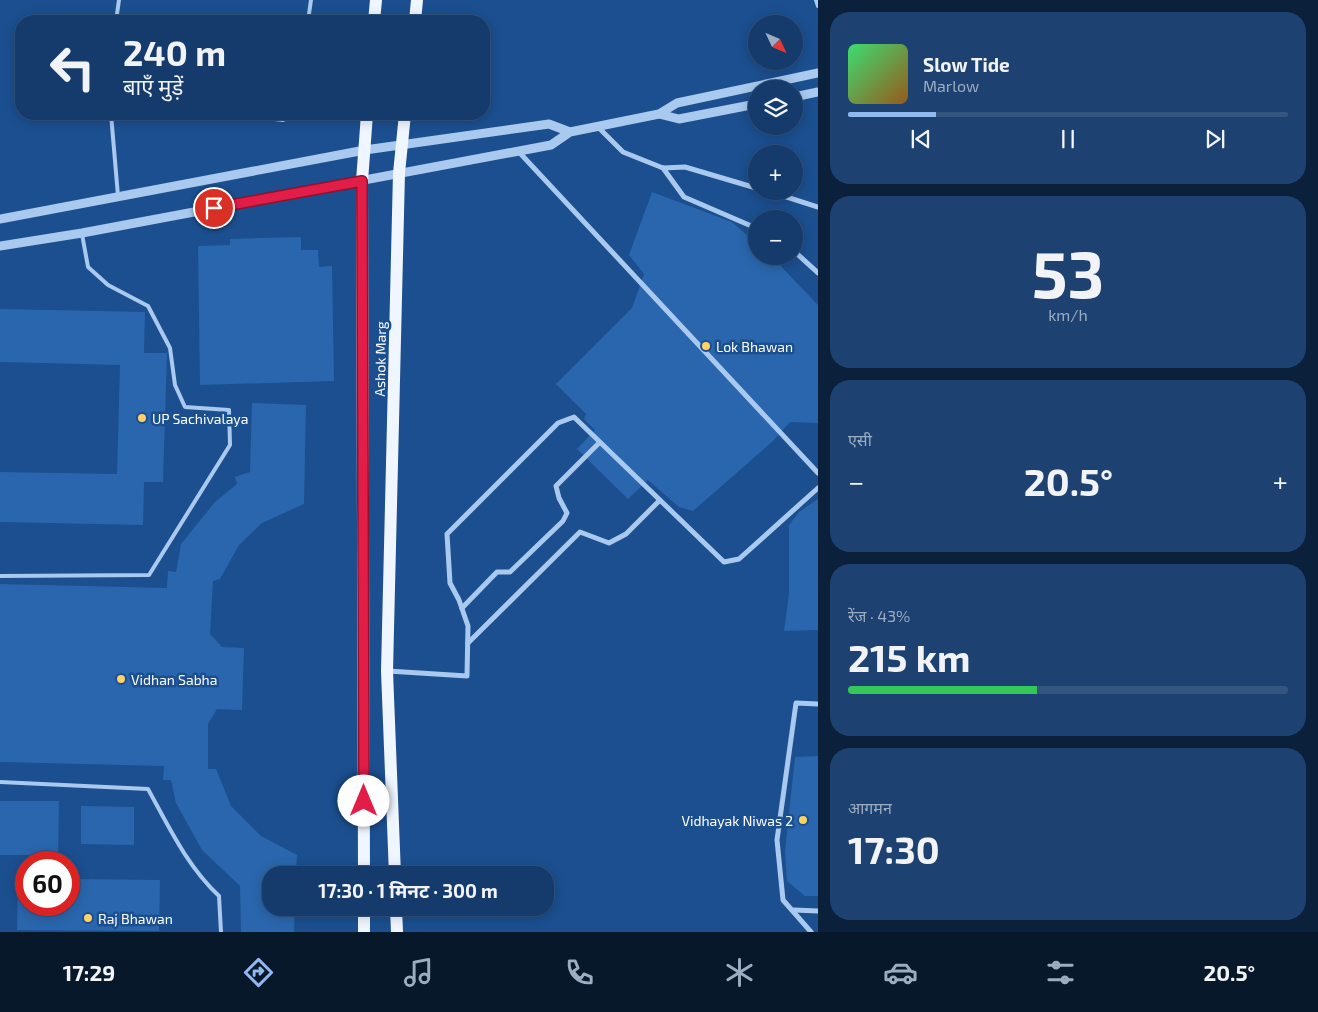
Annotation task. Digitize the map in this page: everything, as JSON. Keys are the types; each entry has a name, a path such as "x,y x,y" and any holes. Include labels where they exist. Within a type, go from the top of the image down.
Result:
{"main road":[{"path":"375,15 376,0"},
{"path":"416,15 417,0"},
{"name":"Ashok Marg","path":"364,866 365,670 362,181 368,120"},
{"name":"Ashok Marg","path":"395,866 387,671 399,173 404,120"},
{"path":"365,670 387,671"},
{"path":"364,916 364,932"},
{"path":"396,916 397,932"}],"street":[{"path":"0,246 82,233 551,145 570,132 659,114 677,103 818,73"},
{"path":"803,95 818,92"},
{"path":"659,114 678,119 748,106"},
{"path":"0,219 365,150 549,124 570,132"},
{"path":"597,126 623,152 663,168 685,167 748,186"},
{"path":"518,151 818,473"},
{"path":"663,168 684,197 748,225"},
{"path":"796,200 818,207"},
{"path":"803,259 818,272"},
{"path":"387,671 468,676 468,626 450,583 447,534 558,423 574,417 724,562 739,559 818,488"},
{"path":"462,608 497,572 510,572 563,521 568,513 559,498 556,486 599,443"},
{"path":"468,643 580,532 609,543 626,534 659,500"},
{"path":"811,932 794,910 783,900 777,840 796,704 818,704"},
{"path":"794,910 818,911"}],"lane":[{"path":"117,15 119,0"},
{"path":"309,15 311,0"},
{"path":"816,0 818,6"},
{"path":"112,120 118,196"},
{"path":"0,576 149,575 230,445 229,410 185,407 175,384 170,348 148,306 108,285 88,267 82,233"},
{"path":"0,782 148,789 183,853 202,880 219,896 221,932"}],"building":[{"name":"Lok Bhawan","path":"652,192 732,222 748,236 748,265 780,265 818,305 818,423 790,422 773,441 693,511 679,507 648,480 628,499 577,449 595,430 584,419 586,414 556,384 632,308 644,274 629,255"},
{"path":"301,237 301,250 318,250 319,267 332,266 334,381 200,385 198,246 230,245 230,239"},
{"name":"UP Sachivalaya","path":"0,309 145,312 144,353 167,353 163,482 144,482 143,525 0,522 0,472 117,474 120,365 0,362"},
{"name":"Vidhan Sabha","path":"252,403 306,405 304,504 262,523 239,545 220,579 213,581 210,634 222,647 244,648 242,710 217,709 208,724 208,769 216,769 231,806 261,836 297,855 296,866 262,866 262,916 295,916 294,932 241,932 240,886 202,850 176,803 171,780 163,780 164,766 0,762 0,584 167,588 168,571 176,572 181,544 215,502 237,484 235,477 250,472"},
{"path":"818,499 818,630 784,631 789,594 789,525 799,512"},
{"name":"Vidhayak Niwas 2","path":"818,756 818,896 805,896 787,881 785,852 795,757"},
{"path":"0,801 59,801 58,851 15,851 15,855 0,855"},
{"path":"81,806 134,807 134,845 81,844"},
{"name":"Raj Bhawan","path":"80,879 160,880 159,931 17,930 17,916 80,916"}],"place":[{"name":"Lok Bhawan","path":"706,346"},
{"name":"UP Sachivalaya","path":"142,418"},
{"name":"Vidhan Sabha","path":"121,679"},
{"name":"Vidhayak Niwas 2","path":"803,820"},
{"name":"Raj Bhawan","path":"88,918"}],"route":[{"path":"214,208 362,181 364,801"}]}
